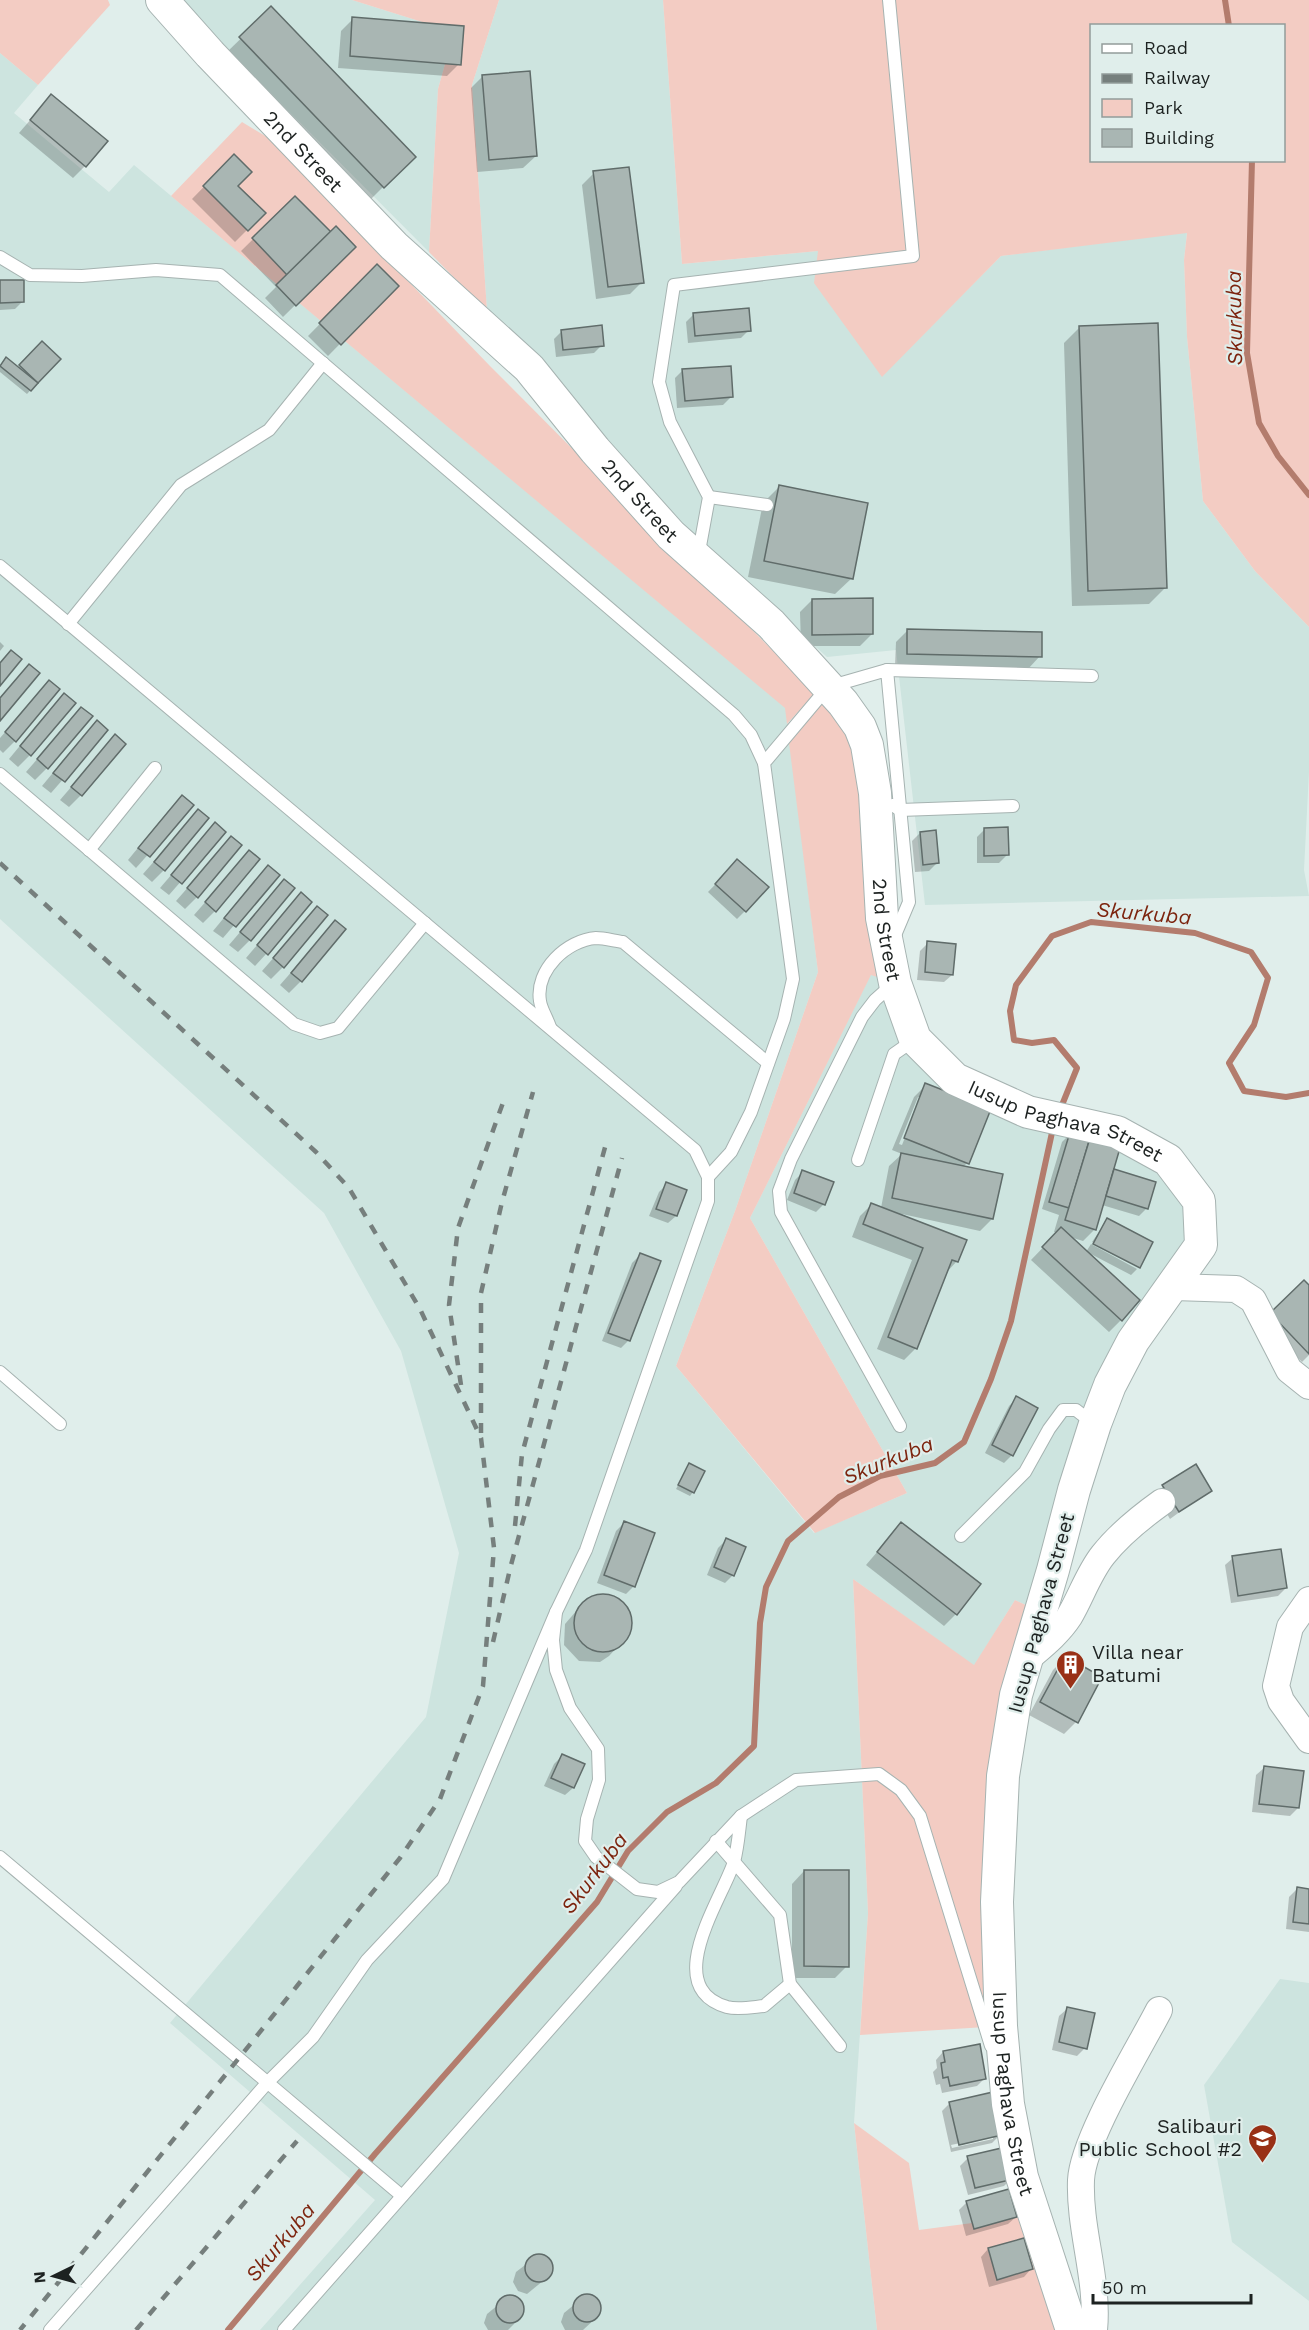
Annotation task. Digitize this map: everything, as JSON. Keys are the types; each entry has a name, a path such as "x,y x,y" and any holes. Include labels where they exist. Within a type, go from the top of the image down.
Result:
{"street":[{"name":"2nd Street","path":"162,0 210,54 394,246 529,368 595,450 671,535 771,624 828,687 860,727 887,801 882,918 895,983 915,1039 955,1079"},
{"name":"Iusup Paghava Street","path":"955,1079 1043,1115 1117,1132 1168,1160 1199,1201 1201,1245 1174,1287 1133,1341 1110,1385 1095,1424 1026,1660 1008,1736 997,1861 999,1985 1008,2096 1022,2177 1072,2330"},
{"path":"1174,1287 1236,1289 1253,1300 1289,1370 1309,1386"},
{"path":"1026,1660 1054,1635 1068,1618 1085,1582 1103,1555 1148,1512 1162,1503"},
{"path":"1309,1600 1290,1627 1276,1686 1281,1701 1309,1740"},
{"path":"1094,2330 1091,2280 1082,2212 1081,2177 1092,2140 1159,2010"}],"lane":[{"path":"698,558 709,496 670,422 659,382 674,285 912,256 889,0"},
{"path":"0,257 30,275 82,276 156,270 220,275 734,715 751,735 764,763 793,980 784,1019 751,1112 731,1152 708,1177"},
{"path":"68,624 181,485 269,430 323,363"},
{"path":"709,496 767,505"},
{"path":"0,566 695,1150 708,1177 708,1201 586,1550 556,1612 443,1879 366,1960 313,2037 268,2082 50,2330"},
{"path":"764,763 828,687 887,670 1092,676"},
{"path":"887,670 887,801 1013,806"},
{"path":"89,850 155,768"},
{"path":"0,774 294,1024 320,1033 338,1028 425,923"},
{"path":"551,1029 540,1000 540,982 549,966 568,947 595,938 623,942 768,1063"},
{"path":"895,983 875,1000 862,1017 791,1159 779,1191 781,1212 900,1426"},
{"path":"858,1160 894,1054 915,1039"},
{"path":"0,1372 60,1424"},
{"path":"961,1536 1025,1472 1049,1429 1063,1410 1076,1410 1095,1424"},
{"path":"556,1612 553,1640 556,1670 570,1708 598,1749 599,1780 587,1819 585,1841 596,1857 637,1889 658,1892 679,1882"},
{"path":"284,2330 716,1841 741,1816 796,1780 879,1774 901,1790 920,1816 982,2022 1008,2096"},
{"path":"741,1816 734,1860 698,1942 695,1970 706,1996 728,2007 764,2006 790,1984"},
{"path":"716,1841 780,1915 790,1984 840,2046"},
{"path":"0,1857 402,2196"}],"shaded area":[{"path":"178,0 352,0 454,32 438,89 429,252"},
{"path":"499,0 663,0 682,264 818,251 882,376 1001,256 1187,232 1184,260 1187,337 1203,501 1255,571 1309,627 1309,772 1304,870 1309,896 925,905 896,650 827,657 685,530 630,470 507,325 487,311 472,85"},
{"path":"0,53 38,85 14,113 109,192 134,165 786,708 818,972 735,1211 676,1366 814,1533 907,1493 750,1218 871,974 895,983 955,1079 1168,1160 1201,1245 1133,1341 1041,1612 1015,1600 974,1666 853,1579 868,1913 854,2123 877,2330 260,2330 375,2200 170,2023 426,1717 459,1553 401,1351 324,1213 0,919"},
{"name":"Salibauri Public School #2","path":"1280,1979 1309,1983 1309,2301 1232,2242 1204,2085"}],"green space":[{"path":"0,0 108,0 110,5 38,85 0,53"},
{"path":"352,0 499,0 472,85 487,311 429,252 438,89 454,32"},
{"path":"663,0 1309,0 1309,627 1255,571 1203,501 1187,337 1184,260 1187,233 1001,256 882,377 814,283 818,251 682,264"},
{"path":"242,122 272,140 490,366 815,693 787,724 785,708 171,196"},
{"path":"828,687 860,727 895,983 871,975 750,1218 907,1493 815,1533 676,1366 735,1211 818,972 788,735"},
{"path":"853,1579 974,1665 1015,1600 1041,1612 1026,1660 1001,2026 860,2035 868,1913"},
{"path":"854,2123 909,2163 919,2230 1034,2215 1072,2330 877,2330"}],"building":[{"path":"271,6 416,157 384,188 239,37"},
{"path":"352,17 464,26 461,65 350,56"},
{"path":"530,71 537,156 489,160 482,75"},
{"path":"51,94 108,141 86,167 30,120"},
{"path":"234,154 252,172 238,186 266,213 248,231 203,186"},
{"path":"629,167 644,283 608,287 593,171"},
{"path":"295,196 331,232 287,275 252,238"},
{"path":"336,226 356,247 296,306 276,285"},
{"path":"377,264 399,286 341,345 319,323"},
{"path":"0,280 24,280 24,302 0,303"},
{"path":"749,308 751,331 695,336 693,313"},
{"path":"1158,323 1167,588 1088,591 1079,326"},
{"path":"602,325 604,346 563,350 561,330"},
{"path":"42,341 61,359 38,383 19,365"},
{"path":"6,357 38,383 31,391 0,366"},
{"path":"731,366 733,397 685,401 682,369"},
{"path":"779,485 868,503 853,579 764,561"},
{"path":"873,598 873,634 812,635 812,599"},
{"path":"907,629 1042,632 1042,657 907,654"},
{"path":"11,650 22,659 0,686 0,663"},
{"path":"29,664 40,673 0,721 0,698"},
{"path":"49,680 60,689 16,742 5,732"},
{"path":"64,693 76,703 31,756 20,746"},
{"path":"81,707 93,716 48,769 37,759"},
{"path":"97,720 108,730 65,782 53,773"},
{"path":"115,734 126,744 82,796 71,787"},
{"path":"182,795 194,805 150,857 138,848"},
{"path":"198,809 209,818 165,871 154,862"},
{"path":"215,822 226,832 182,884 171,875"},
{"path":"1008,827 1009,855 984,856 984,828"},
{"path":"936,830 939,863 923,865 920,832"},
{"path":"231,836 242,845 198,898 187,888"},
{"path":"249,850 260,859 216,912 205,902"},
{"path":"737,859 769,887 746,912 715,884"},
{"path":"268,865 280,875 236,927 224,918"},
{"path":"284,879 295,888 251,941 240,932"},
{"path":"301,892 312,902 268,955 257,945"},
{"path":"317,906 328,915 284,968 273,958"},
{"path":"335,920 346,929 302,982 291,973"},
{"path":"927,941 956,944 953,975 925,972"},
{"path":"925,1083 991,1109 969,1164 904,1138"},
{"path":"1070,1132 1090,1138 1069,1208 1049,1202"},
{"path":"1090,1138 1120,1148 1096,1230 1065,1220"},
{"path":"901,1153 1003,1174 993,1219 892,1198"},
{"path":"1114,1169 1156,1182 1148,1209 1106,1196"},
{"path":"802,1170 834,1182 825,1205 794,1193"},
{"path":"666,1182 687,1190 677,1216 656,1209"},
{"path":"871,1203 967,1240 958,1262 952,1260 917,1349 888,1337 923,1248 863,1224"},
{"path":"1107,1218 1153,1242 1140,1268 1093,1244"},
{"path":"1061,1227 1140,1300 1122,1321 1042,1247"},
{"path":"640,1253 661,1261 630,1341 608,1333"},
{"path":"1304,1280 1309,1285 1309,1354 1270,1313"},
{"path":"1016,1396 1038,1408 1013,1456 992,1445"},
{"path":"689,1463 705,1471 694,1493 678,1485"},
{"path":"1196,1464 1212,1491 1179,1512 1162,1485"},
{"path":"624,1521 655,1533 635,1587 604,1575"},
{"path":"901,1522 981,1584 957,1615 877,1552"},
{"path":"726,1538 746,1547 734,1576 714,1567"},
{"path":"1281,1549 1287,1588 1238,1596 1232,1556"},
{"path":"597,1594 609,1594 624,1602 632,1617 632,1629 624,1644 609,1652 597,1652 582,1644 574,1629 574,1617 582,1602"},
{"name":"Villa near Batumi","path":"1065,1656 1102,1677 1078,1723 1040,1702"},
{"path":"562,1754 585,1764 574,1788 551,1778"},
{"path":"1264,1766 1304,1771 1299,1808 1259,1804"},
{"path":"804,1870 849,1870 849,1967 804,1966"},
{"path":"1297,1887 1309,1889 1309,1924 1293,1922"},
{"path":"1067,2007 1095,2013 1087,2049 1059,2042"},
{"path":"980,2044 986,2079 950,2086 948,2077 943,2078 941,2063 945,2062 943,2051"},
{"path":"993,2092 1002,2135 959,2145 949,2102"},
{"path":"1006,2147 1014,2179 975,2188 967,2156"},
{"path":"1009,2189 1017,2217 974,2229 966,2201"},
{"path":"1024,2238 1033,2269 997,2280 988,2248"},
{"path":"539,2254 549,2258 553,2268 549,2278 539,2282 529,2278 525,2268 529,2258"},
{"path":"587,2294 597,2298 601,2308 597,2318 587,2322 577,2318 573,2308 577,2298"},
{"path":"510,2295 520,2299 524,2309 520,2319 510,2323 500,2319 496,2309 500,2299"}],"waterway":[{"name":"Skurkuba","path":"1225,0 1229,24"},
{"name":"Skurkuba","path":"1252,162 1247,353 1259,423 1278,456 1309,495"},
{"name":"Skurkuba","path":"1060,1110 1077,1068 1054,1040 1032,1043 1014,1040 1010,1011 1016,985 1052,936 1091,922 1195,933 1251,952 1268,978 1254,1025 1229,1063 1244,1091 1286,1097 1309,1093"},
{"name":"Skurkuba","path":"228,2330 375,2154 597,1902 628,1851 667,1812 716,1783 754,1746 760,1623 766,1587 788,1541 839,1497 880,1476 935,1463 964,1442 991,1379 1011,1321 1053,1128"}],"railway":[{"path":"0,863 316,1152 349,1188 420,1309 481,1438 494,1548 483,1686 440,1799 400,1858 20,2330"},
{"path":"481,1433 481,1293 502,1202 533,1092"},
{"path":"461,1385 449,1305 458,1228 505,1097"},
{"path":"515,1526 522,1454 607,1140"},
{"path":"493,1642 511,1565 622,1158"},
{"path":"136,2330 297,2141"}],"place":[{"name":"Villa near Batumi","path":"1071,1690"},
{"name":"Salibauri Public School #2","path":"1263,2164"}]}
